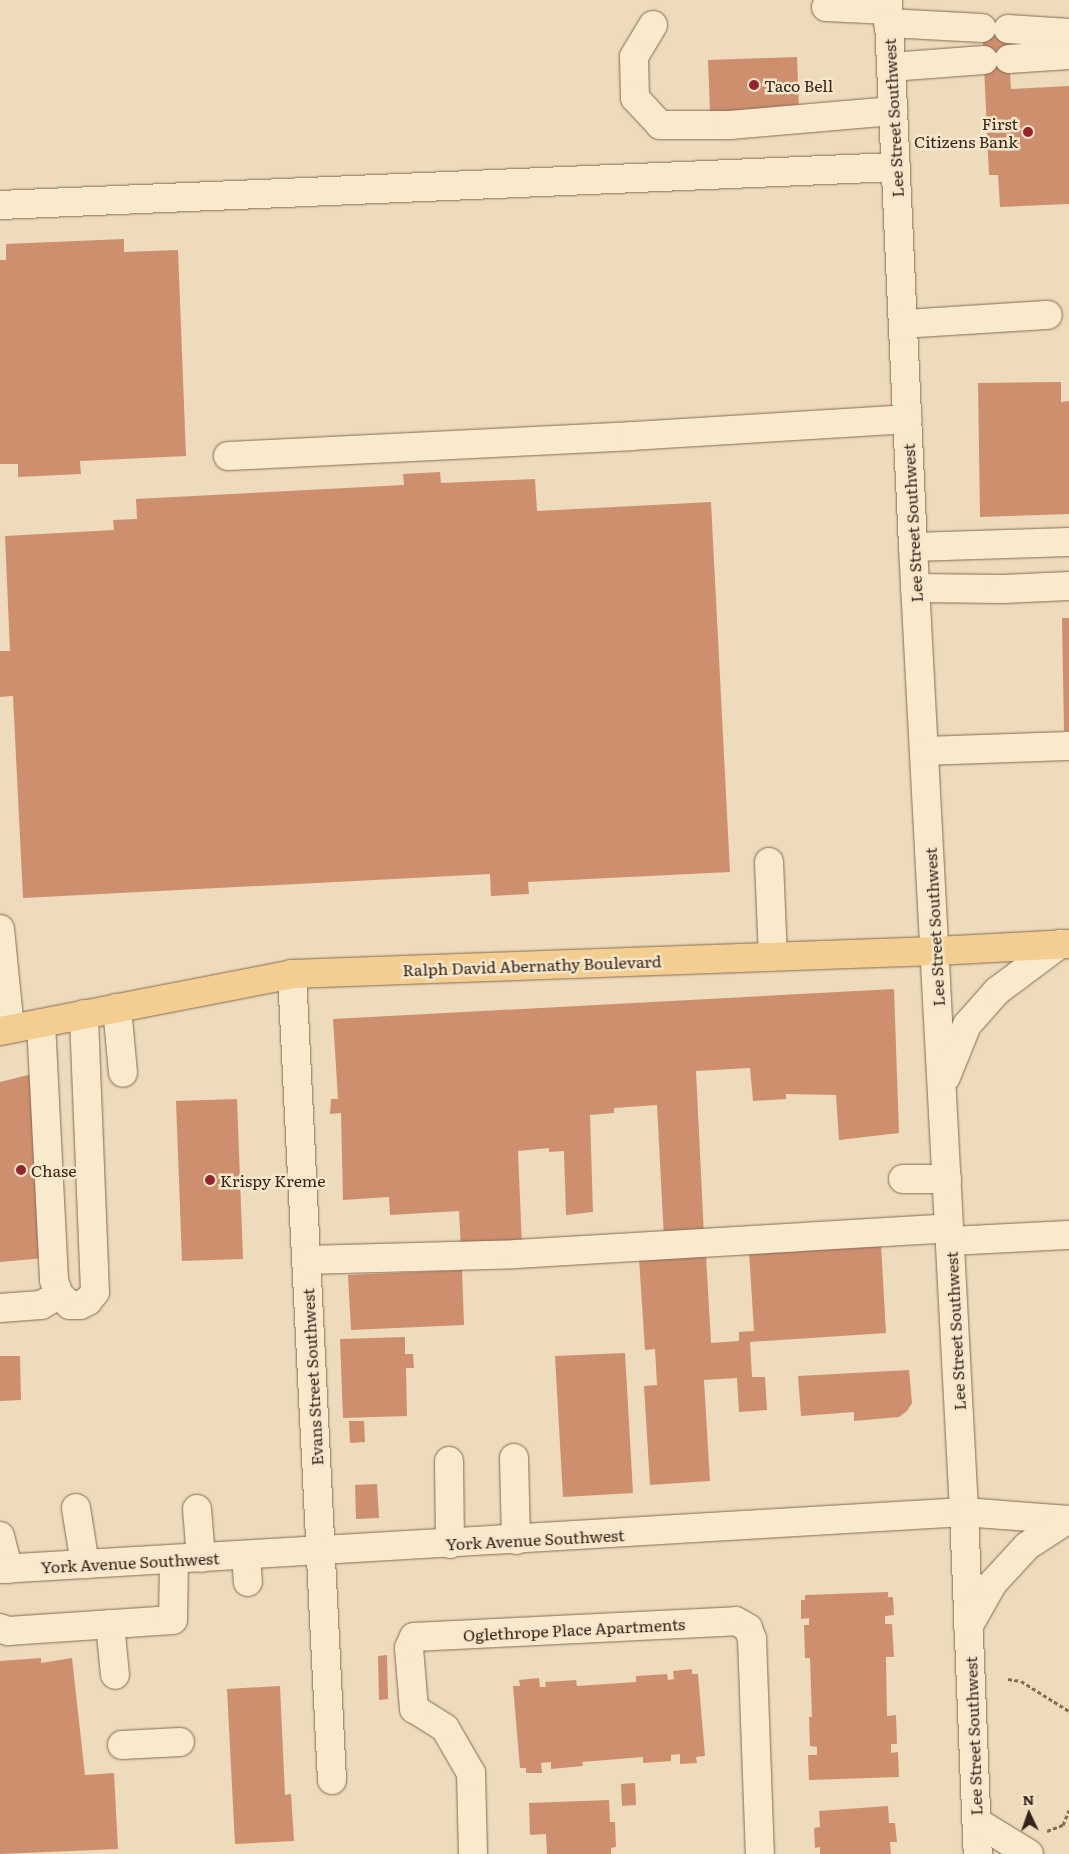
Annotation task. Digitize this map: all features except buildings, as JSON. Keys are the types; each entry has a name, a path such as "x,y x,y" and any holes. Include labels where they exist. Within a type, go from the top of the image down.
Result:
{"main road":[{"name":"Ralph David Abernathy Boulevard","path":"5,1030 292,974 936,951 1065,944"}],"street":[{"path":"826,7 888,11 995,29 1069,33"},
{"name":"Lee Street Southwest","path":"888,11 915,588 936,951 964,1512 978,1854"},
{"path":"652,25 634,57 635,98 660,125 729,125 893,111"},
{"path":"891,67 1069,55"},
{"path":"0,205 896,167"},
{"path":"903,324 1048,315"},
{"path":"228,456 615,437 908,419"},
{"path":"913,547 1069,542"},
{"path":"915,588 1003,589 1069,586"},
{"path":"924,751 1069,746"},
{"path":"769,862 773,956"},
{"path":"0,929 5,1030"},
{"path":"942,1086 967,1025 997,990 1065,944"},
{"name":"Evans Street Southwest","path":"292,974 332,1780"},
{"path":"117,1008 123,1073"},
{"path":"41,1023 53,1264 59,1295 70,1305 80,1305 88,1301 95,1292 84,1014"},
{"path":"903,1179 947,1179"},
{"path":"306,1260 516,1254 950,1235 1069,1235"},
{"path":"0,1308 41,1304 59,1295"},
{"path":"514,1458 516,1540"},
{"path":"449,1461 450,1544"},
{"path":"76,1508 85,1564"},
{"path":"197,1509 201,1558"},
{"name":"York Avenue Southwest","path":"4,1569 964,1512 1068,1520"},
{"path":"968,1627 993,1583 1027,1546 1068,1520"},
{"path":"0,1536 4,1569"},
{"path":"246,1555 248,1582"},
{"path":"0,1628 8,1631 173,1620 174,1560"},
{"name":"Oglethrope Place Apartments","path":"473,1854 471,1773 445,1728 414,1709 409,1648 414,1637 736,1621 748,1628 752,1639 760,1854"},
{"path":"110,1624 115,1675"},
{"path":"122,1745 180,1742"},
{"path":"976,1822 1028,1854"}],"path":[{"path":"1008,1679 1021,1681 1069,1711"}],"place":[{"name":"Taco Bell","path":"754,85"},
{"name":"First Citizens Bank","path":"1028,132"},
{"name":"Chase","path":"21,1170"},
{"name":"Krispy Kreme","path":"210,1180"}]}
